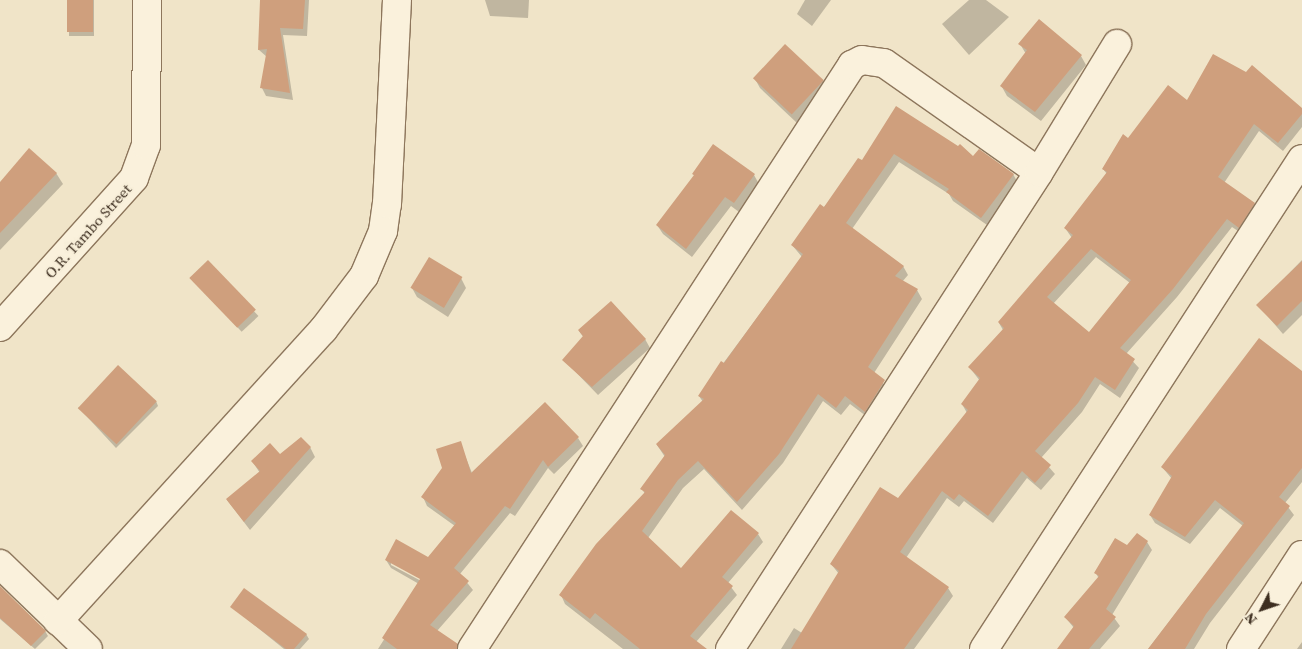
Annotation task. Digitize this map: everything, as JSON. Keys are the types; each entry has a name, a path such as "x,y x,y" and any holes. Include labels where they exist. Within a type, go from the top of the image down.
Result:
{"street":[{"name":"O.R. Tambo Street","path":"0,328 134,178 146,145 147,0"},
{"path":"58,621 323,330 364,276 383,231 397,0"},
{"path":"730,649 1040,172 1117,44"},
{"path":"472,649 852,65 862,60 884,62 1040,172"},
{"path":"984,649 1302,159"},
{"path":"1241,649 1302,555"},
{"path":"0,564 88,649"}],"building":[{"path":"67,0 93,0 93,32 67,32"},
{"path":"260,0 305,0 303,29 280,28 290,93 260,88 267,49 258,50"},
{"path":"1039,19 1082,55 1035,112 1000,86 1027,50 1018,44"},
{"path":"785,44 824,80 792,115 753,78"},
{"path":"1213,54 1246,72 1252,65 1302,108 1302,114 1278,143 1254,124 1218,177 1255,203 1239,228 1227,219 1173,289 1120,348 1135,359 1115,390 1095,377 1078,403 1035,451 1051,465 1035,483 1022,471 988,516 959,494 954,500 942,491 900,552 949,587 904,649 791,649 839,571 830,564 880,487 898,498 968,410 961,404 980,378 968,367 1004,328 998,322 1073,235 1064,228 1107,172 1102,169 1123,134 1128,138 1168,85 1187,100","holes":["1091,249 1131,280 1089,332 1047,297"]},
{"path":"896,106 958,146 960,144 973,156 979,149 1014,174 981,218 946,192 949,189 894,154 846,223 904,266 895,276 918,289 868,367 885,380 865,412 845,396 836,408 818,394 779,454 737,502 698,461 678,480 642,531 681,568 731,510 759,533 722,577 733,586 690,636 707,649 640,649 595,613 590,619 559,595 596,544 645,492 640,489 665,455 656,444 704,399 698,396 721,361 724,363 803,254 791,245 820,204 824,207 858,158 862,160"},
{"path":"713,144 755,174 734,203 725,197 686,249 656,225 694,175 692,174"},
{"path":"29,148 57,173 0,233 0,182"},
{"path":"429,257 462,277 444,308 410,288"},
{"path":"208,260 256,310 237,328 189,278"},
{"path":"1302,261 1302,301 1277,326 1256,305"},
{"path":"611,301 646,339 592,387 562,360 583,336 578,330"},
{"path":"1259,338 1302,371 1302,468 1279,497 1290,506 1206,614 1185,649 1148,649 1244,523 1215,500 1185,537 1149,515 1172,476 1161,467"},
{"path":"118,365 157,401 117,444 78,408"},
{"path":"545,402 579,437 548,467 543,460 510,509 505,506 454,568 469,581 430,625 458,644 457,649 397,649 382,638 420,579 385,560 396,539 428,557 456,523 421,497 442,468 436,449 461,441 471,473"},
{"path":"301,437 311,447 244,522 226,499 260,471 251,461 270,443 280,454"},
{"path":"1137,533 1148,541 1106,609 1116,617 1089,649 1057,649 1074,626 1064,617 1099,576 1094,573 1115,538 1127,545"},
{"path":"0,586 46,631 31,646 0,618"},
{"path":"244,588 307,634 294,649 286,649 230,607"}]}
